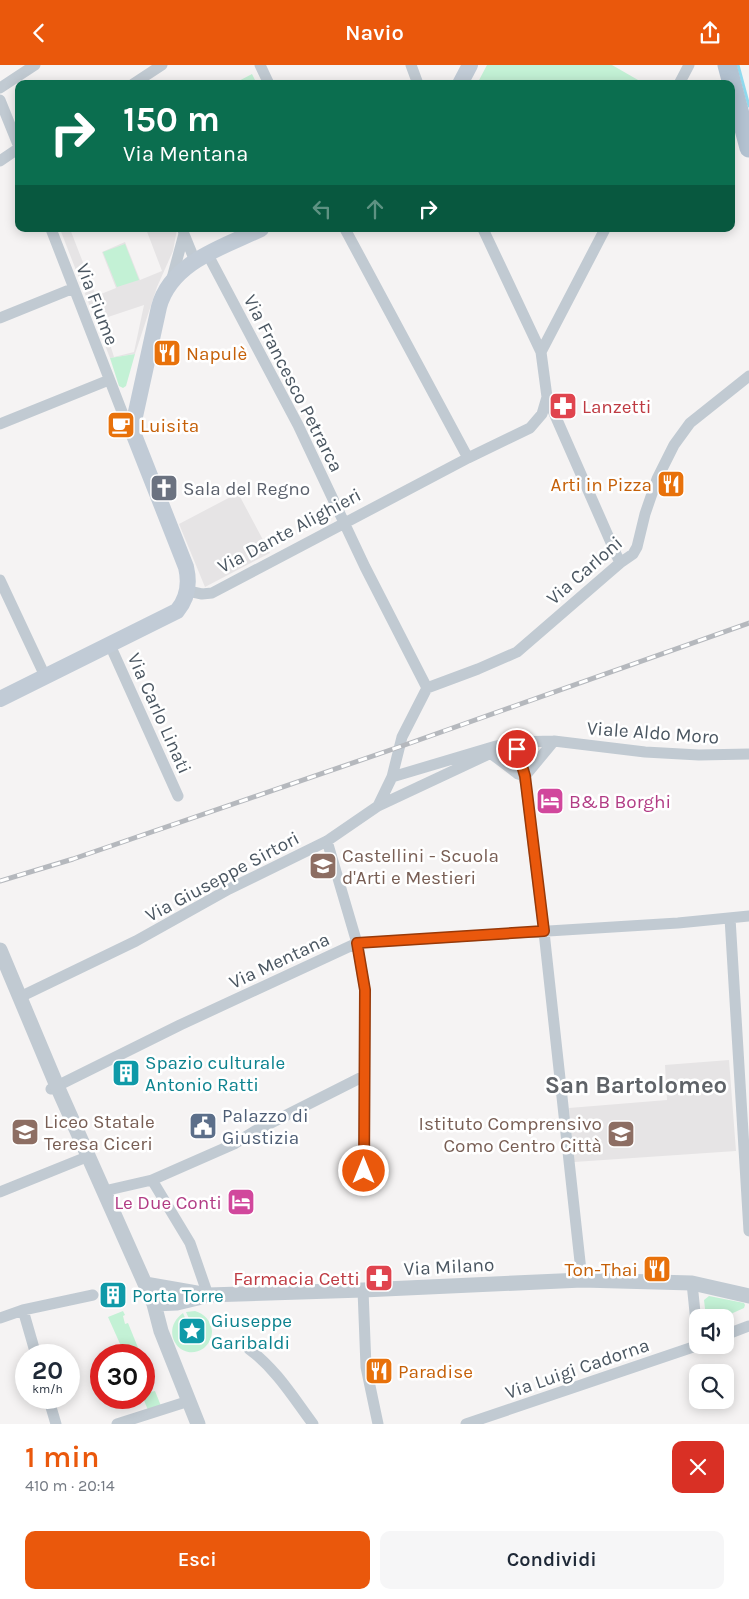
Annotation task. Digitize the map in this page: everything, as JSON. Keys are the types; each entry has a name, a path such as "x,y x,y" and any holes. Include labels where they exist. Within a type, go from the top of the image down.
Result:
{"main road":[{"path":"462,80 470,65"},
{"path":"728,65 732,80"},
{"path":"735,93 749,148"},
{"path":"0,699 176,611 185,599 189,583 186,567 134,435 133,428 159,307 170,282 202,258 255,232"}],"street":[{"path":"0,88 35,65"},
{"path":"149,79 162,65"},
{"path":"260,65 267,80"},
{"path":"411,65 417,80"},
{"path":"681,80 689,65"},
{"path":"0,100 15,138"},
{"path":"0,161 15,151"},
{"name":"Via Fiume","path":"51,232 111,386 126,422 134,435"},
{"path":"170,282 183,232"},
{"name":"Via Francesco Petrarca","path":"184,232 202,258 298,425 344,523 427,688"},
{"path":"347,232 468,458"},
{"path":"484,232 541,352 547,397 620,563"},
{"path":"541,352 603,232"},
{"path":"0,318 74,288"},
{"name":"Via Carloni","path":"427,688 517,652 620,563 633,554 637,547 645,514 657,479 674,445 690,423 749,376"},
{"path":"0,425 111,386 125,399 138,403"},
{"name":"Via Dante Alighieri","path":"188,591 202,595 212,593 468,458 530,429 542,414 547,397"},
{"path":"0,583 45,676"},
{"name":"Via Carlo Linati","path":"110,645 178,795"},
{"name":"Via Giuseppe Sirtori","path":"20,997 136,941 230,889 327,841 378,806 392,777 402,737 427,688"},
{"path":"525,776 554,741"},
{"name":"Viale Aldo Moro","path":"392,777 514,742 554,741 645,752 699,755 749,754"},
{"path":"514,742 525,776 582,1280"},
{"path":"378,806 489,754 494,755 518,774 525,776"},
{"path":"327,841 357,943 365,990 364,1171"},
{"name":"Via Mentana","path":"54,1087 180,1025 357,943 678,923 749,916"},
{"path":"730,918 749,1231"},
{"path":"0,950 54,1087 89,1156 154,1304 161,1331 198,1424"},
{"path":"104,1191 152,1180 234,1144 255,1131 364,1076"},
{"path":"0,1192 89,1156"},
{"path":"152,1180 190,1243 208,1295"},
{"name":"Via Milano","path":"154,1304 172,1303 208,1295 582,1280 692,1283 749,1296"},
{"path":"692,1283 695,1309"},
{"name":"Via Milano","path":"145,1284 208,1295"},
{"path":"363,1290 366,1367 378,1424"},
{"path":"0,1318 23,1310 93,1295"},
{"path":"161,1331 164,1319 172,1303"},
{"path":"23,1310 33,1344"},
{"path":"734,1331 749,1325"},
{"name":"Via Luigi Cadorna","path":"466,1424 689,1347"},
{"path":"249,1349 276,1373 313,1424"},
{"path":"117,1424 189,1401"},
{"path":"52,1409 56,1424"}],"shaded area":[{"path":"61,232 71,232 96,296 116,288 102,252 125,242 140,280 162,271 147,232 176,232 173,251 157,287 135,354 110,358","holes":["144,305 134,352 114,357 102,319"]},
{"path":"238,493 270,553 205,587 179,524"},
{"path":"729,1060 736,1151 574,1162 569,1108 667,1100 665,1065"}],"green space":[{"path":"487,65 612,65 638,80 479,80"},
{"path":"252,74 255,80 241,80"},
{"path":"125,244 139,280 117,287 103,252"},
{"path":"135,354 126,386 123,388 119,386 110,358"},
{"path":"709,1296 744,1303 745,1305 744,1308 734,1312 734,1309 705,1309 704,1300"},
{"path":"123,1311 125,1324 128,1323 137,1344 120,1344 108,1317"},
{"path":"195,1311 209,1321 212,1331 209,1342 204,1348 195,1352 188,1352 181,1349 176,1343 172,1328 176,1320 183,1313 188,1325 185,1330 187,1336 192,1338 198,1336 199,1327 191,1323 186,1312"},
{"path":"155,1391 161,1406 155,1408"}],"waterway":[{"path":"738,65 749,106"}],"railway":[{"path":"0,881 73,859 399,747 749,623"}],"place":[{"name":"Napulè","path":"167,353"},
{"name":"Lanzetti","path":"563,406"},
{"name":"Luisita","path":"121,425"},
{"name":"Arti in Pizza","path":"671,484"},
{"name":"Sala del Regno","path":"164,488"},
{"name":"B&B Borghi","path":"550,801"},
{"name":"Castellini - Scuola d'Arti e Mestieri","path":"323,866"},
{"name":"Spazio culturale Antonio Ratti","path":"126,1073"},
{"name":"Palazzo di Giustizia","path":"203,1126"},
{"name":"Liceo Statale Teresa Ciceri","path":"25,1132"},
{"name":"Istituto Comprensivo Como Centro Città","path":"621,1134"},
{"name":"Le Due Conti","path":"241,1202"},
{"name":"Ton-Thai","path":"657,1269"},
{"name":"Farmacia Cetti","path":"379,1278"},
{"name":"Porta Torre","path":"113,1295"},
{"name":"Giuseppe Garibaldi","path":"192,1331"},
{"name":"Paradise","path":"379,1371"}],"district":[{"name":"San Bartolomeo","path":"636,1085"}],"route":[{"path":"364,1171 365,990 357,943 544,931 525,776 517,749"}]}
